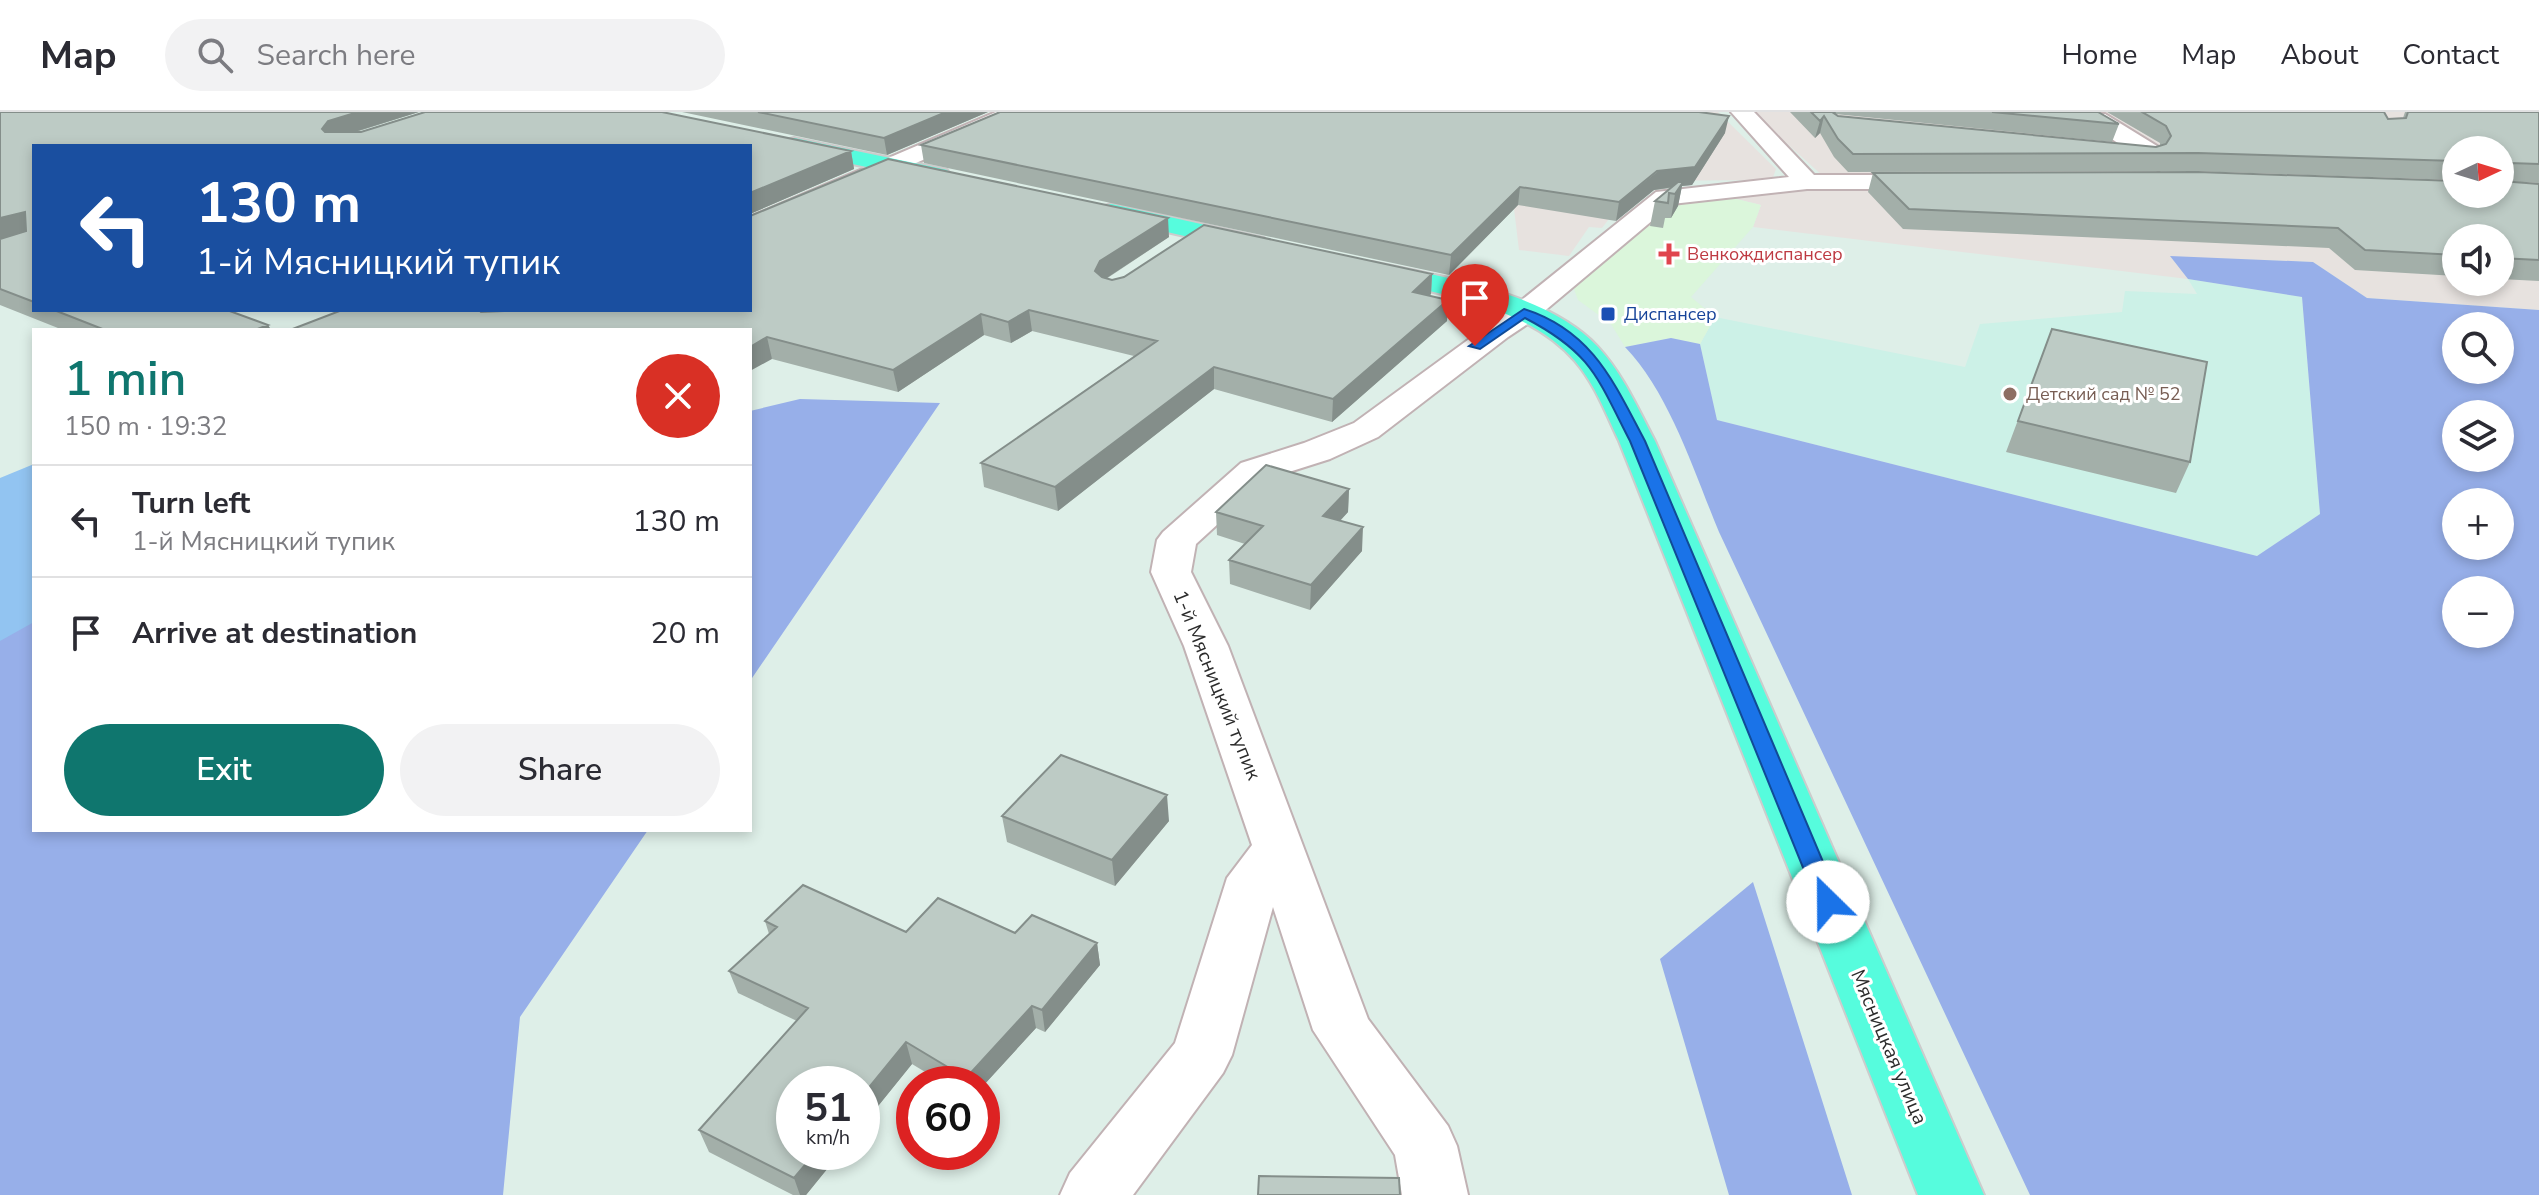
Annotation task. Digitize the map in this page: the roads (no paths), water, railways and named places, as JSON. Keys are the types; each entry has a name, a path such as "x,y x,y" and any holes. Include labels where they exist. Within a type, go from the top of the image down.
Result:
{"main road":[{"path":"758,137 972,182"},
{"path":"1079,205 1286,251"},
{"name":"Мясницкая улица","path":"1343,264 1480,297 1524,313 1582,347 1601,370 1637,441 1951,1195"}],"street":[{"path":"752,226 1014,112"},
{"path":"1742,112 1807,182"},
{"path":"2050,112 2097,119 2198,181 2145,181"},
{"path":"2102,152 2155,155"},
{"name":"1-й Мясницкий тупик","path":"1435,1195 1425,1146 1343,1030 1206,646 1171,572 1177,540 1254,471 1317,451 1366,430 1497,330 1524,313 1665,197 1807,182 1961,181"},
{"path":"752,206 787,212"},
{"path":"1163,256 1200,232"},
{"path":"1093,1195 1202,1055 1254,878 1279,848"}],"place":[{"name":"Венкождиспансер","path":"1669,254"},
{"name":"Диспансер","path":"1608,314"},
{"name":"Детский сад № 52","path":"2010,394"}]}
